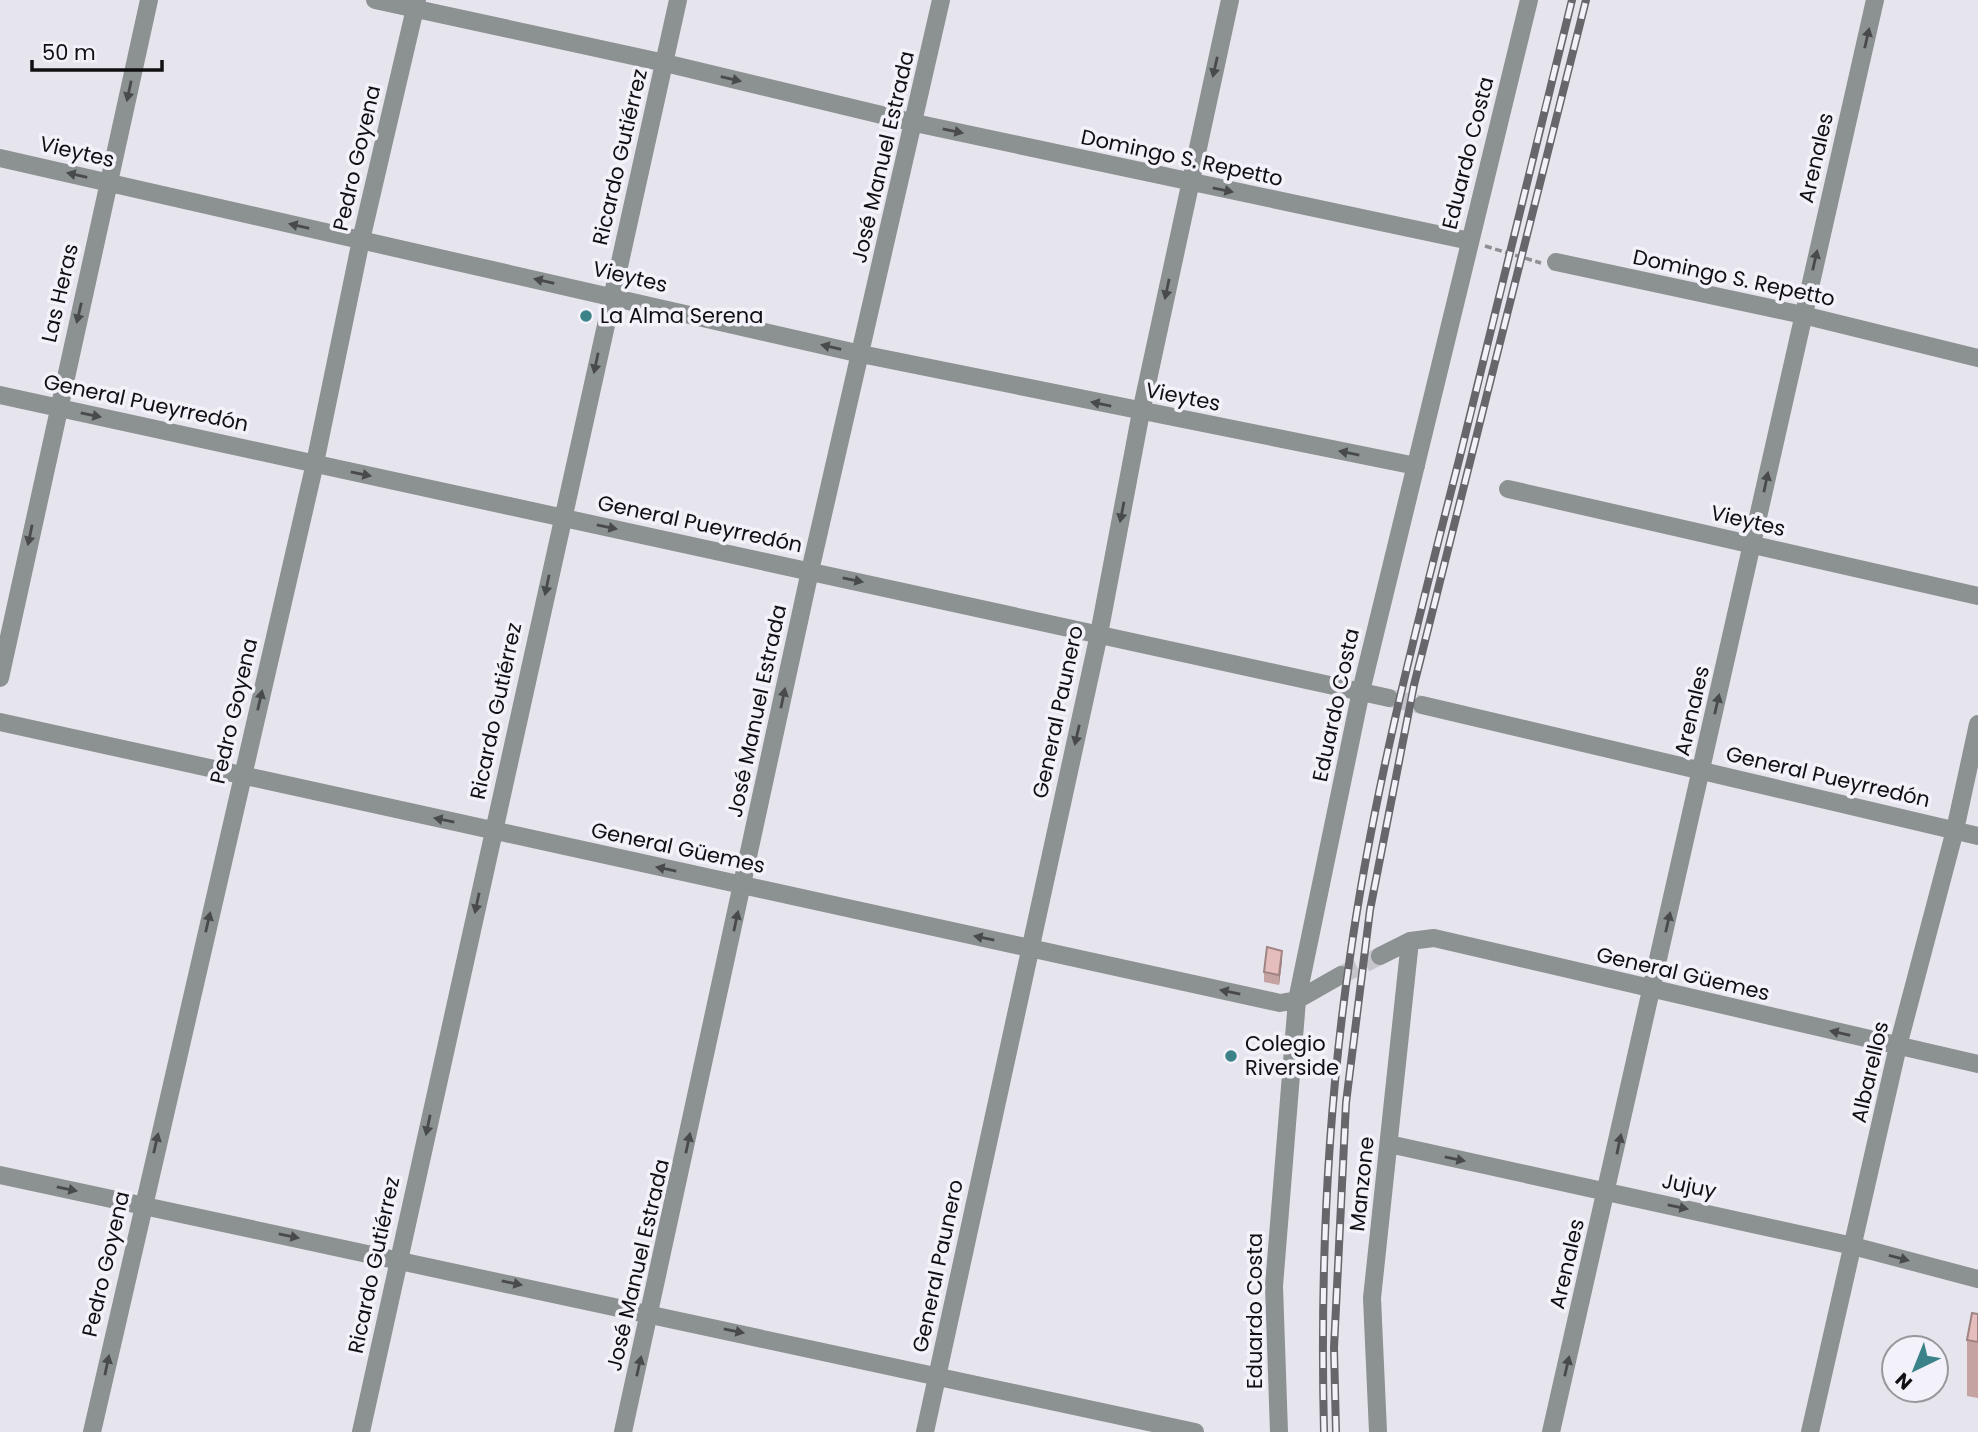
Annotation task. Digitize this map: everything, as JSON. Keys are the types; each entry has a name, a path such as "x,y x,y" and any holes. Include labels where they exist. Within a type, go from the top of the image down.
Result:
{"street":[{"name":"Las Heras","path":"0,678 57,408 149,0"},
{"name":"Domingo S. Repetto","path":"375,0 416,4 915,123 1470,241"},
{"name":"Ricardo Gutiérrez","path":"361,1432 678,0"},
{"name":"José Manuel Estrada","path":"623,1432 744,886 810,571 915,123 941,0"},
{"name":"General Paunero","path":"925,1432 1099,634 1141,412 1230,0"},
{"name":"Eduardo Costa","path":"1279,1432 1274,1286 1297,1000 1361,691 1529,0"},
{"name":"Arenales","path":"1551,1432 1608,1192 1875,0"},
{"name":"Pedro Goyena","path":"92,1432 142,1205 315,463 360,240 416,4"},
{"name":"Vieytes","path":"0,158 861,354 1416,466"},
{"name":"Domingo S. Repetto","path":"1556,262 1803,316 1978,358"},
{"name":"General Pueyrredón","path":"0,395 1389,698"},
{"name":"Vieytes","path":"1508,489 1978,596"},
{"name":"General Pueyrredón","path":"1422,705 1978,836"},
{"name":"General Güemes","path":"0,722 1280,1003 1297,1000"},
{"name":"Albarellos","path":"1810,1432 1898,1046 1955,830 1978,724"},
{"name":"General Güemes","path":"1380,956 1410,942 1434,939 1978,1064"},
{"name":"Manzone","path":"1378,1432 1372,1298 1410,942"},
{"path":"1297,1000 1341,975"},
{"name":"Jujuy","path":"1389,1144 1853,1246 1978,1279"},
{"path":"0,1175 1195,1432"}],"path":[{"path":"1470,241 1552,265 1556,262"}],"building":[{"path":"1267,947 1282,951 1279,975 1264,972"},
{"path":"1972,1313 1978,1314 1978,1342 1967,1340"}],"tunnel":[{"path":"1389,698 1422,705"},
{"path":"1341,975 1380,956"}],"railway":[{"path":"1324,1432 1324,1253 1331,1134 1342,1016 1360,893 1384,767 1413,642 1572,0"},
{"path":"1336,1432 1334,1348 1346,1103 1370,910 1414,685 1586,0"}],"place":[{"name":"La Alma Serena","path":"586,316"},
{"name":"Colegio Riverside","path":"1231,1056"}]}
